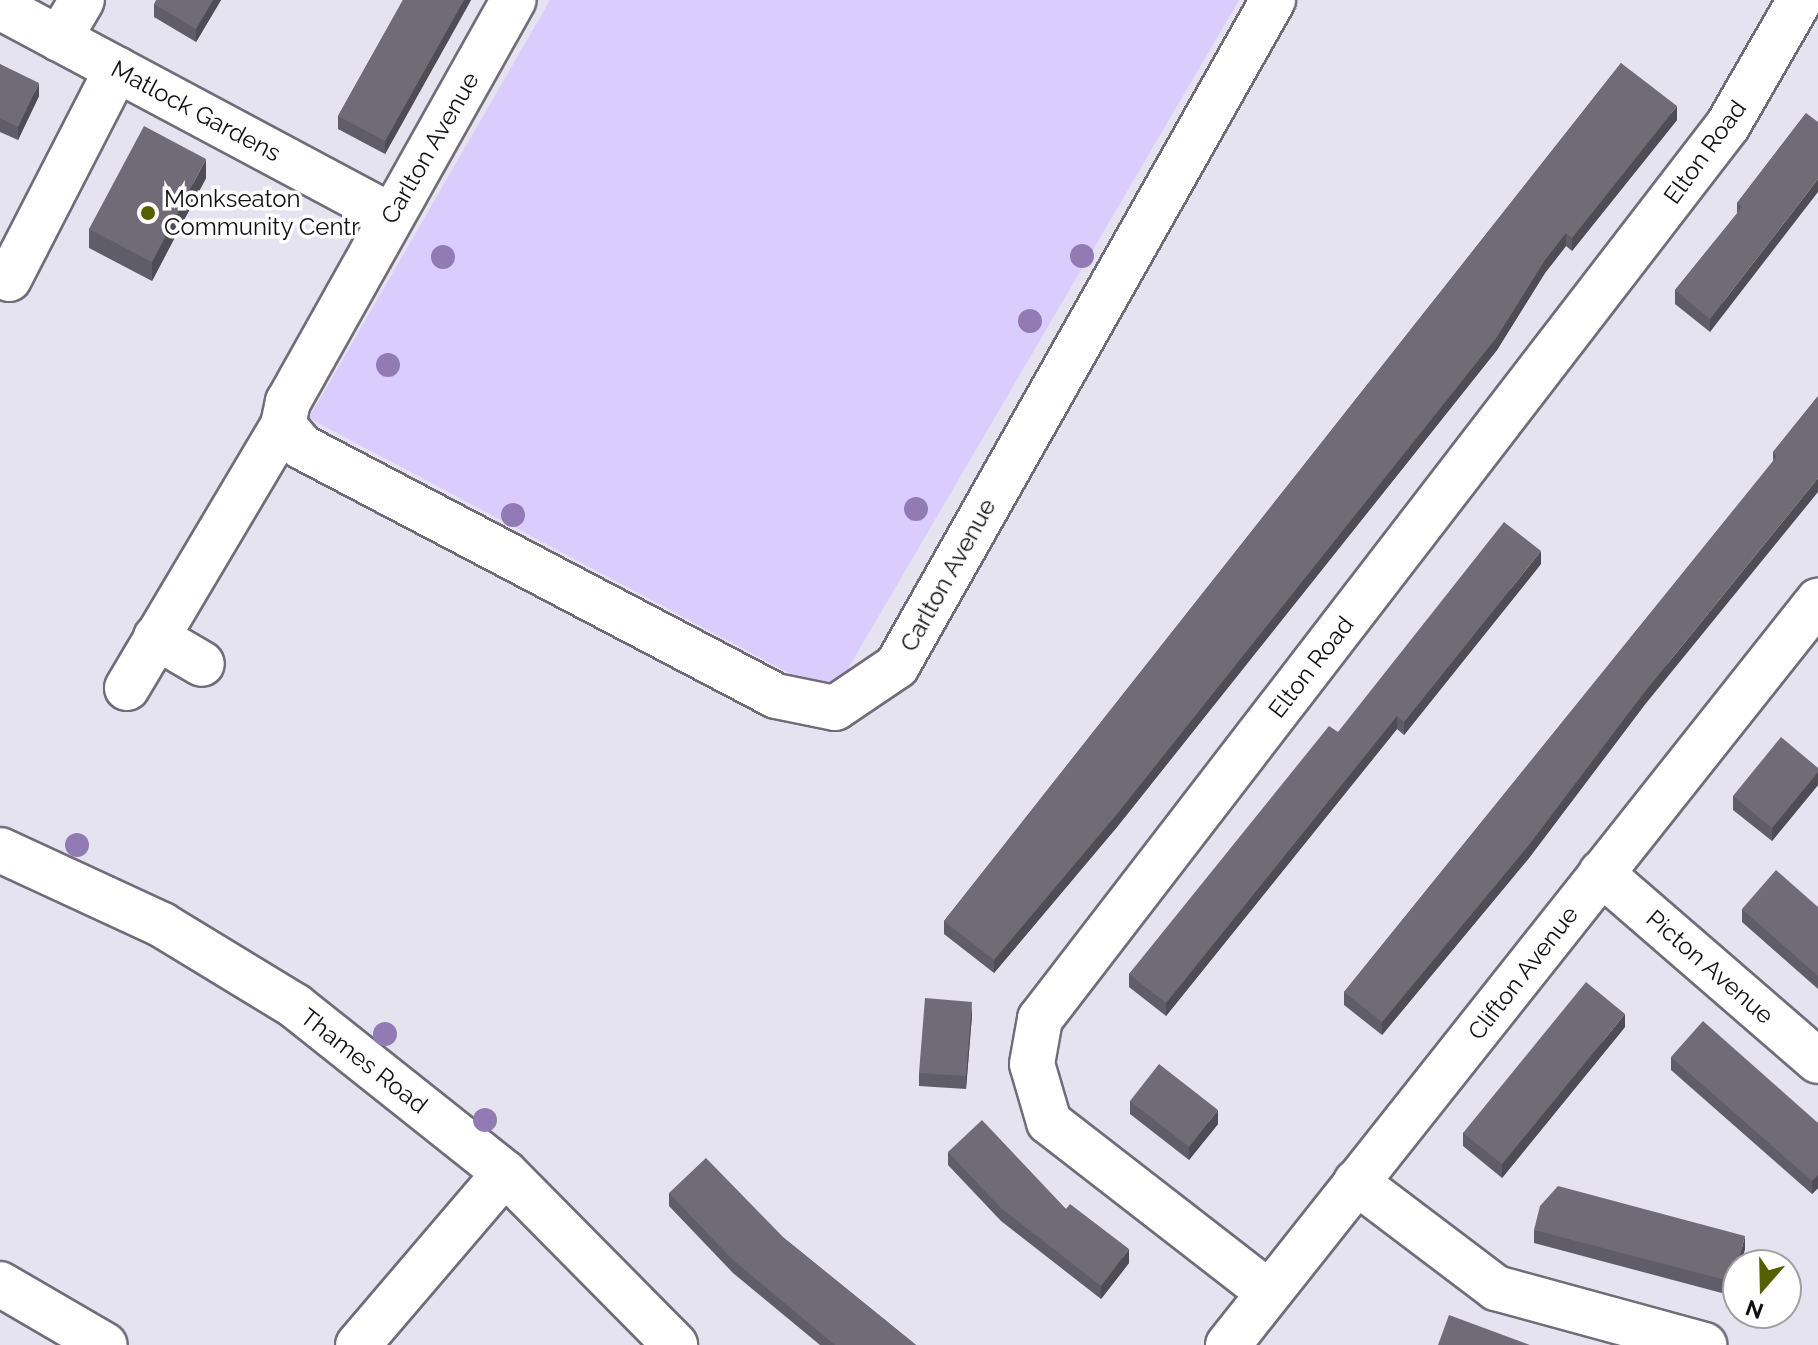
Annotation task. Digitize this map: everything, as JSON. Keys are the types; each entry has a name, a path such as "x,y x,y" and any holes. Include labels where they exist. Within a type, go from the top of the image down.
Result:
{"street":[{"path":"59,39 82,0"},
{"name":"Carlton Avenue","path":"127,688 283,425 288,402 514,0"},
{"name":"Carlton Avenue","path":"283,425 302,447 776,696 835,708 897,666 1273,0"},
{"path":"1801,0 1818,3"},
{"name":"Elton Road","path":"1268,1292 1049,1122 1032,1064 1040,1019 1728,125 1801,0"},
{"name":"Matlock Gardens","path":"0,7 392,216"},
{"path":"9,279 117,69"},
{"name":"Clifton Avenue","path":"1228,1345 1818,601"},
{"path":"156,637 202,664"},
{"name":"Thames Road","path":"0,850 162,925 295,1006 505,1173 675,1345"},
{"name":"Picton Avenue","path":"1601,873 1818,1061"},
{"path":"358,1345 505,1173"},
{"path":"1356,1182 1496,1288 1704,1345"},
{"path":"0,1284 105,1345"}],"shaded area":[{"path":"550,0 1239,0 832,696 309,418"}],"building":[{"path":"156,0 213,0 196,29 154,4"},
{"path":"403,0 464,0 385,141 338,116"},
{"path":"1621,63 1677,106 1572,238 1566,233 1545,260 1497,337 1117,814 994,960 944,921"},
{"path":"0,64 39,83 18,127 0,118"},
{"path":"1806,113 1818,122 1818,179 1710,319 1675,290 1742,207 1737,203"},
{"name":"Monkseaton Community Centr","path":"144,126 206,159 152,262 89,229"},
{"path":"1818,396 1818,478 1643,694 1529,845 1382,1022 1344,992 1777,456 1773,452"},
{"path":"1504,522 1541,551 1404,722 1397,716 1166,1003 1129,974 1329,726 1338,732"},
{"path":"1781,737 1818,768 1818,772 1772,828 1733,796"},
{"path":"1776,870 1818,907 1818,976 1742,909"},
{"path":"1586,982 1625,1014 1502,1164 1463,1133"},
{"path":"925,998 972,1002 966,1076 919,1073"},
{"path":"1703,1021 1818,1123 1818,1175 1812,1181 1671,1057"},
{"path":"1159,1064 1218,1110 1189,1147 1130,1101"},
{"path":"982,1120 1066,1209 1070,1204 1129,1249 1101,1286 1001,1208 948,1152"},
{"path":"706,1158 784,1238 916,1345 835,1345 733,1260 669,1193"},
{"path":"1558,1186 1745,1236 1742,1249 1722,1249 1722,1279 1534,1230 1540,1206"},
{"path":"1449,1315 1530,1345 1438,1345"}],"place":[{"name":"Monkseaton Community Centr","path":"148,213"}]}
